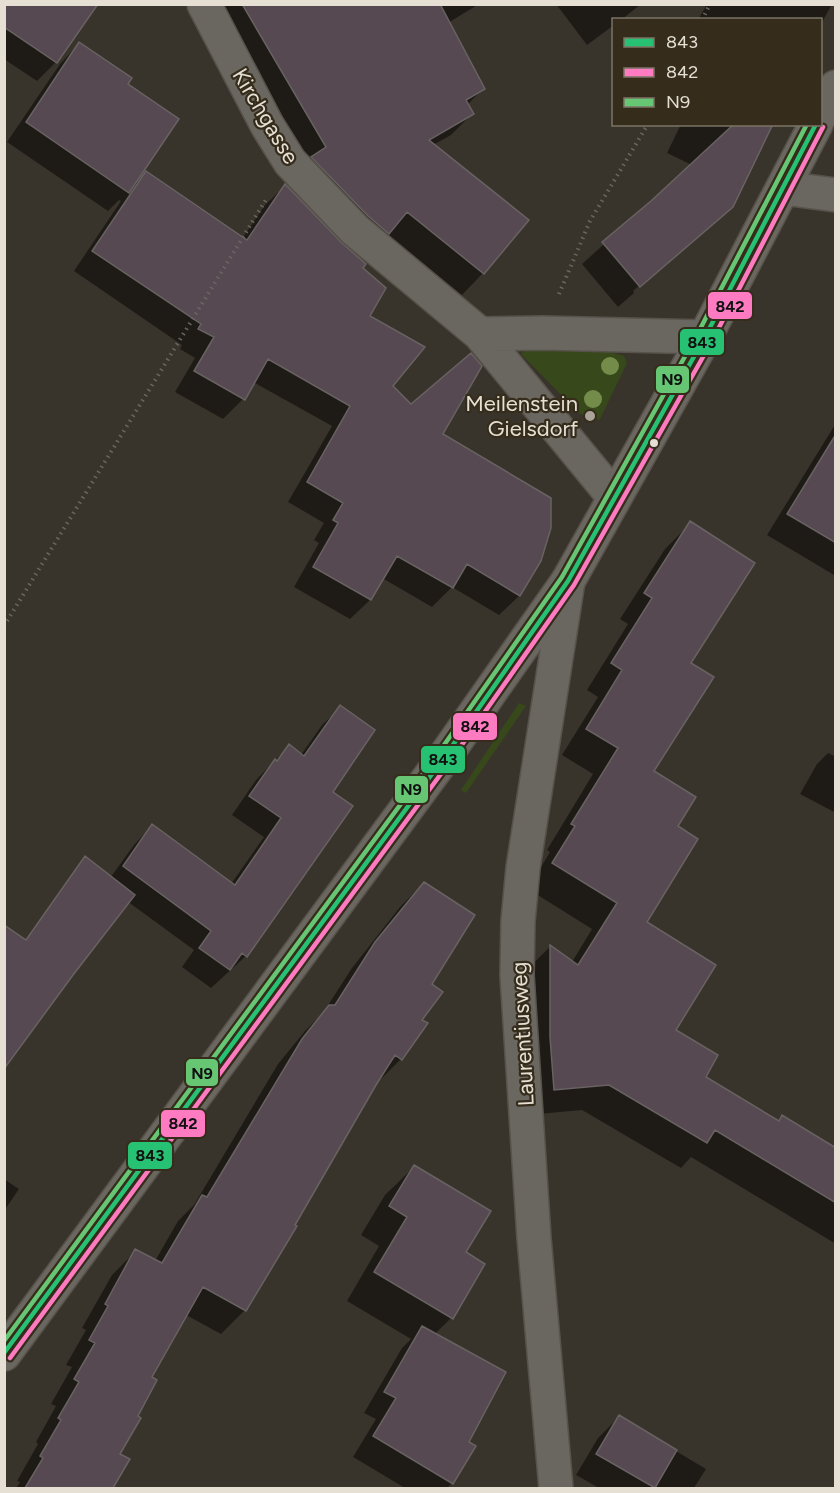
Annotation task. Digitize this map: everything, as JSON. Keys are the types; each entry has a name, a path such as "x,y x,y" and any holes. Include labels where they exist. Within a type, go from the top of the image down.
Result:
{"street":[{"name":"Kirchgasse","path":"204,4 267,125 290,162 355,230 480,334 614,497"},
{"path":"822,112 836,87"},
{"path":"4,1354 443,759 568,581 705,337 815,126"},
{"path":"783,188 836,195"},
{"path":"480,334 543,333 705,337"},
{"name":"Laurentiusweg","path":"556,1488 534,1238 517,975 523,868 568,581"}],"path":[{"path":"703,18 710,4"},
{"path":"543,333 590,221 647,126"},
{"path":"4,626 290,162"}],"green space":[{"path":"526,348 607,351 624,356 627,363 600,419 593,420 579,413 521,354"},
{"path":"519,703 526,706 466,793 461,790"}],"building":[{"path":"4,4 98,4 57,63 4,27"},
{"path":"242,4 440,4 485,89 466,100 474,114 429,140 529,220 484,274 407,212 389,234 368,216 311,157 326,147"},
{"path":"79,42 132,78 128,84 179,119 129,193 26,122"},
{"path":"732,126 772,126 733,207 640,287 602,242 651,201"},
{"path":"146,171 247,240 285,184 342,243 366,264 363,268 386,288 370,316 425,347 393,386 411,404 471,353 482,366 443,434 551,498 551,528 541,561 520,596 467,564 453,588 397,556 371,600 313,567 338,523 333,520 343,503 307,482 350,406 268,359 245,400 194,371 214,337 198,329 201,324 92,251"},
{"path":"836,434 836,543 787,514"},
{"path":"690,521 755,563 691,663 714,677 654,771 696,797 678,826 698,839 647,922 716,965 676,1030 718,1055 706,1077 779,1121 782,1115 836,1148 836,1203 715,1130 707,1143 609,1085 554,1090 550,1037 550,945 578,965 617,903 552,863 575,826 571,824 618,748 586,729 622,670 611,663 652,598 644,593"},
{"path":"340,705 375,730 333,792 353,806 247,957 242,953 230,970 199,948 211,931 123,866 152,824 235,885 281,818 249,796 275,759 277,761 289,744 304,756"},
{"path":"85,856 135,895 4,1069 4,925 26,940"},
{"path":"424,882 475,915 432,984 443,992 422,1020 428,1023 402,1060 395,1055 376,1085 295,1225 297,1226 246,1311 203,1287 152,1377 157,1380 138,1416 141,1418 120,1454 130,1459 113,1488 25,1488 43,1458 40,1456 61,1420 58,1418 79,1382 74,1379 95,1343 89,1340 108,1306 105,1304 135,1249 162,1263 202,1195 207,1197 302,1039 329,1005 335,1005 375,942"},
{"path":"414,1165 491,1211 466,1252 485,1264 453,1319 374,1272 407,1217 389,1206"},
{"path":"422,1326 506,1372 469,1442 476,1446 453,1484 373,1436 396,1398 384,1392"},
{"path":"619,1415 677,1450 655,1488 596,1454"}],"transit line":[{"name":"N9","path":"4,1341 437,755 562,577 698,333 806,126"},
{"name":"843","path":"4,1353 443,759 568,581 705,337 815,126"},
{"name":"842","path":"10,1358 449,763 574,585 712,341 823,127"}],"place":[{"name":"Meilenstein Gielsdorf","path":"590,416"}]}
